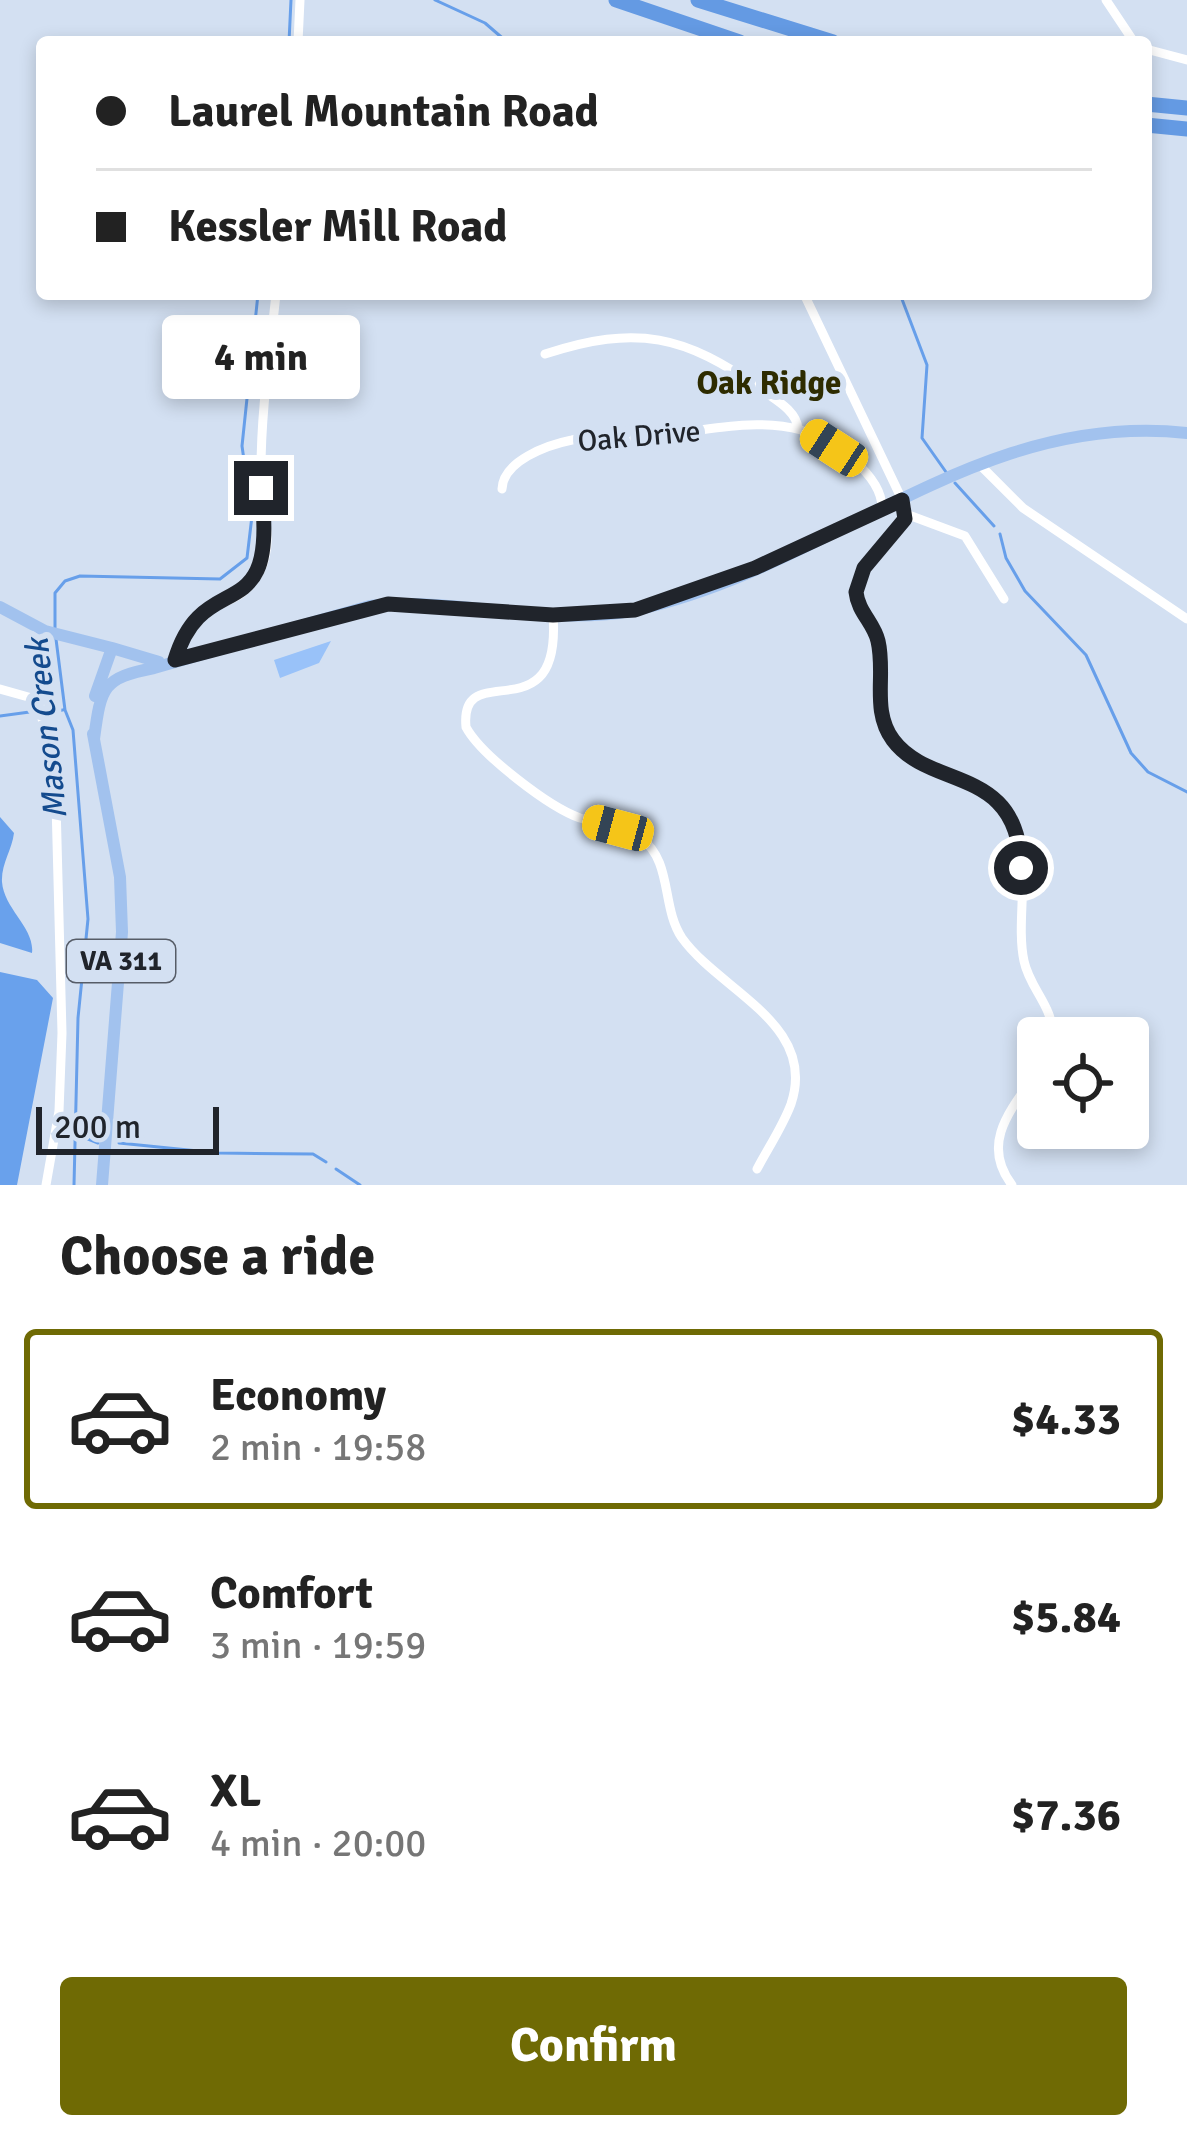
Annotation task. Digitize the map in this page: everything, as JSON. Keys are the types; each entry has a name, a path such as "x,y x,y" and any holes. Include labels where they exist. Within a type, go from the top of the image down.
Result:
{"highway":[{"path":"616,0 722,36"},
{"path":"698,0 814,36"},
{"path":"1152,105 1187,108"},
{"path":"1152,125 1187,129"}],"main road":[{"path":"0,607 82,644 105,662 127,668 170,661 370,606 407,603 553,615 616,613 653,605 755,568 882,509 904,507 979,464 1040,441 1083,432 1187,433"},
{"path":"82,644 105,662"},
{"path":"105,662 124,648 127,668"},
{"name":"VA 311","path":"94,739 105,662"},
{"name":"VA 311","path":"102,1185 122,909 94,739 98,709 127,668"}],"street":[{"path":"298,36 300,0"},
{"path":"1106,0 1131,36"},
{"path":"1152,51 1187,60"},
{"path":"170,661 193,618 240,593 263,564 267,535 261,451 275,300"},
{"path":"807,300 904,507 965,536 1004,599"},
{"path":"545,354 631,337 685,343 775,399 796,417 798,429 867,473 882,494 882,509"},
{"name":"Oak Drive","path":"502,489 504,474 514,464 573,440 642,439 741,427 798,429"},
{"path":"979,464 1023,508 1187,619"},
{"path":"904,507 856,586 858,606 878,641 883,719 900,748 970,781 1014,829 1021,853 1018,920 1024,962 1049,1017"},
{"path":"553,615 555,653 546,673 525,687 480,695 467,708 466,727 555,805 643,839 662,868 670,910 685,941 781,1030 794,1060 794,1092 757,1169"},
{"path":"0,688 38,698 56,803 61,1090 46,1185"},
{"path":"1012,1185 1000,1166 997,1138 1017,1105"}],"shaded area":[{"path":"331,641 319,663 280,678 274,660"},
{"path":"0,817 14,833 3,869 4,892 29,935 32,953 0,943"},
{"path":"0,972 37,980 53,998 17,1185 0,1185"}],"waterway":[{"name":"Mason Creek","path":"289,36 291,0"},
{"path":"435,0 485,23 500,36"},
{"name":"Mason Creek","path":"55,630 55,593 65,581 80,576 220,579 247,558 252,516 242,446 257,300"},
{"path":"902,300 927,365 922,438 946,472"},
{"path":"955,483 994,526"},
{"path":"1000,534 1006,558 1025,591 1086,655 1131,753 1148,772 1187,792"},
{"name":"Mason Creek","path":"56,639 65,710 73,730 88,919 78,1018 74,1185"},
{"path":"47,711 63,710"},
{"path":"0,716 37,711"},
{"path":"78,1135 98,1143"},
{"path":"119,1143 218,1153 313,1154 326,1162"},
{"path":"336,1169 360,1185"}],"district":[{"name":"Oak Ridge","path":"769,382"}],"route":[{"path":"261,488 267,535 260,571 240,593 193,618 175,660 352,609 388,604 553,615 635,610 782,557 902,500 905,519 864,568 856,592 862,615 878,641 883,719 891,738 909,755 962,776 1004,812 1018,839 1021,868"}]}
